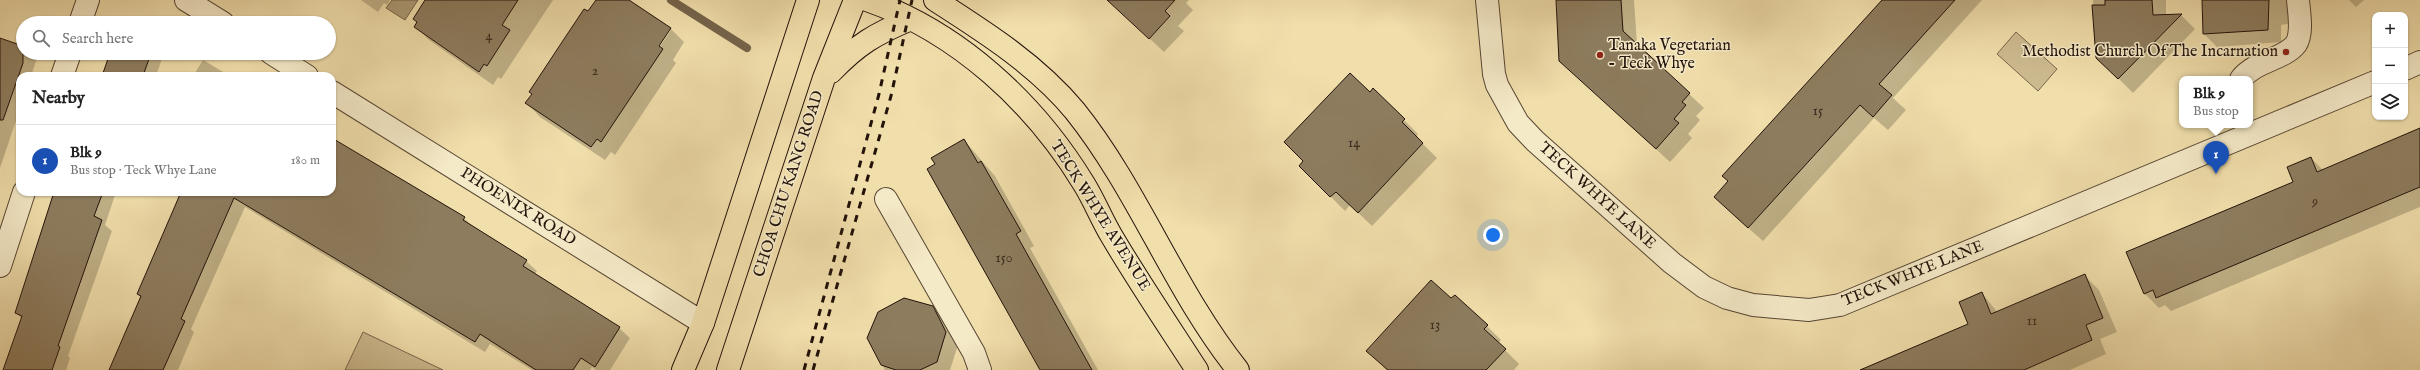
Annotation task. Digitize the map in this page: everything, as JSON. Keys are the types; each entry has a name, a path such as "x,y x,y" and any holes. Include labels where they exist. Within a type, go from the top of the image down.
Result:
{"main road":[{"path":"683,370 704,323 808,0"},
{"name":"CHOA CHU KANG ROAD","path":"728,370 824,78 855,0"},
{"name":"TECK WHYE AVENUE","path":"867,0 911,18 930,28 968,53 1006,89 1047,132 1084,185 1110,234 1197,370"},
{"path":"935,0 1022,59 1073,110 1113,166 1209,331 1238,370"},
{"path":"824,78 855,48 879,32 911,18"}],"street":[{"path":"82,16 88,0"},
{"path":"186,0 212,16"},
{"name":"TECK WHYE LANE","path":"1487,0 1494,74 1497,85 1518,124 1678,268 1708,289 1727,298 1752,305 1809,310 1840,305 2251,129 2372,83"},
{"path":"2242,76 2247,70 2279,56 2296,44 2299,30 2298,0"},
{"path":"63,72 68,60"},
{"path":"282,60 301,72"},
{"path":"2408,67 2420,62"},
{"name":"PHOENIX ROAD","path":"336,94 704,323"},
{"path":"0,266 23,196"},
{"path":"886,199 974,354 980,370"}],"shaded area":[{"path":"392,0 418,0 405,20 386,8"},
{"path":"2016,32 2057,69 2038,91 1997,54"},
{"path":"363,332 443,370 345,370"}],"building":[{"path":"425,0 518,0 502,25 510,30 487,66 484,64 479,72 414,27 417,22 413,19"},
{"path":"596,0 629,0 671,28 659,46 663,49 601,142 597,139 591,147 525,103 532,94 529,92 584,9 588,11"},
{"path":"1107,0 1175,0 1165,11 1170,16 1149,39"},
{"path":"1556,0 1621,0 1623,31 1690,93 1682,102 1686,105 1674,119 1679,123 1656,149 1559,61"},
{"path":"1882,0 1955,0 1879,84 1892,95 1873,117 1860,105 1748,228 1714,197 1728,181 1722,176"},
{"path":"2105,0 2152,0 2153,15 2182,14 2118,79 2096,58 2092,5 2105,5"},
{"path":"2202,0 2269,0 2268,30 2203,34"},
{"path":"0,38 16,44 16,60 23,60 23,63 20,72 16,72 16,83 3,120 0,120"},
{"path":"108,60 149,60 144,72 103,72"},
{"path":"1350,73 1370,92 1373,88 1405,119 1402,122 1423,143 1358,213 1336,192 1330,197 1299,166 1303,161 1284,142"},
{"path":"2420,128 2420,187 2156,298 2153,290 2144,294 2126,252 2293,182 2287,167 2311,157 2317,172"},
{"path":"964,139 978,163 981,161 1021,231 1016,234 1092,370 1040,370 927,169 935,164 931,158"},
{"path":"336,140 465,217 463,220 527,260 523,266 620,327 595,367 581,358 573,370 536,370 480,334 475,342 234,198 181,319 185,321 163,370 109,370 141,296 137,294 179,196 336,196"},
{"path":"53,196 102,196 94,216 102,220 58,346 60,347 52,370 3,370 22,316 15,313"},
{"path":"2085,274 2103,318 2086,325 2092,340 2024,370 1860,370 1968,324 1959,302 1982,292 1991,314"},
{"path":"1431,280 1451,298 1455,295 1488,325 1484,329 1506,349 1486,370 1388,370 1366,351"},
{"path":"904,298 933,306 946,332 937,362 920,370 896,370 881,365 867,338 878,312"}],"waterway":[{"path":"671,0 747,48"}],"railway":[{"path":"804,370 879,94 900,0"},
{"path":"813,370 891,96 912,0"}],"place":[{"name":"Methodist Church Of The Incarnation","path":"2286,52"},
{"name":"Tanaka Vegetarian - Teck Whye","path":"1600,55"},
{"name":"Blk 9","path":"2216,174"}]}
